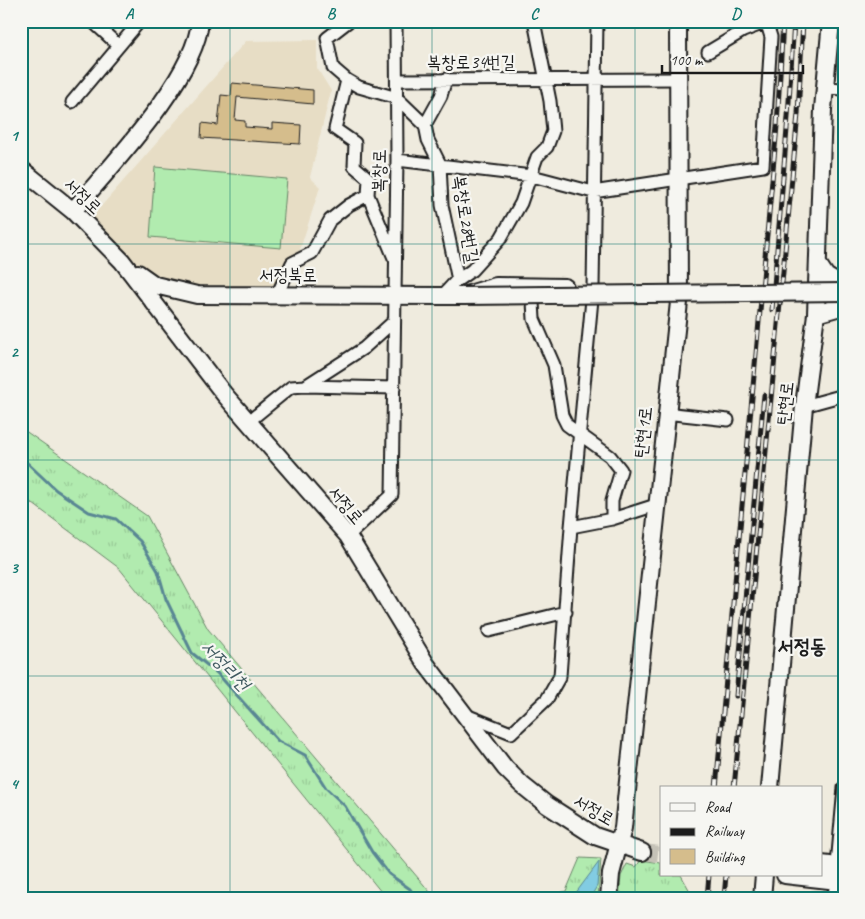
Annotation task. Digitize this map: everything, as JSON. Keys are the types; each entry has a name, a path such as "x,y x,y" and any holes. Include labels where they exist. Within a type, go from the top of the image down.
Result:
{"street":[{"path":"92,21 119,46"},
{"path":"72,102 140,21"},
{"path":"73,211 141,130 182,74 200,21"},
{"path":"350,21 327,38 334,68 347,80 359,87 397,98 425,125 441,96 446,79"},
{"name":"복창로","path":"348,536 392,495 398,80 396,21"},
{"name":"복창로34번길","path":"534,21 545,79"},
{"path":"466,715 511,733 547,699 560,676 571,527 593,294 597,21"},
{"name":"탄현1로","path":"609,898 611,874 623,828 678,295 678,21"},
{"name":"탄현로","path":"770,786 804,406 816,314 825,88 831,21"},
{"path":"708,52 743,31 767,22"},
{"name":"복창로28번길","path":"397,160 532,176 593,192 762,166 771,37 767,22"},
{"name":"복창로34번길","path":"398,80 679,78"},
{"name":"복창로28번길","path":"460,288 472,270 501,238 521,203 538,157 547,147 553,130 545,79"},
{"path":"347,80 335,129 355,143 354,166 369,178 368,195 396,263"},
{"path":"825,88 844,89"},
{"name":"복창로28번길","path":"425,125 428,140 440,164 442,205 460,288"},
{"name":"서정로","path":"21,169 73,211 122,261 224,394 348,536 426,664 505,768 522,786 547,805 595,836 618,846 642,852"},
{"path":"278,294 292,263 312,253 330,220 349,205 368,195"},
{"name":"서정북로","path":"122,261 155,285 197,294 442,296 460,288"},
{"path":"818,264 826,276 844,287"},
{"path":"460,288 496,286 593,294 678,295"},
{"path":"817,287 844,287"},
{"path":"460,288 500,303 533,302 593,294"},
{"path":"460,288 844,292"},
{"path":"533,302 534,319 554,365 562,415 567,425 610,456 621,470 612,501 612,519"},
{"path":"816,314 844,306"},
{"path":"305,386 364,348 394,321"},
{"path":"248,422 291,388 305,386 394,388"},
{"path":"804,406 844,395"},
{"path":"665,413 728,420"},
{"path":"571,527 612,519 656,505"},
{"path":"488,631 566,612"},
{"path":"834,898 840,872 843,794"},
{"path":"822,864 830,865 840,872"},
{"path":"794,876 829,880 840,872"},
{"path":"762,898 764,876"}],"shaded area":[{"path":"317,40 317,68 331,91 310,177 320,187 295,265 279,294 187,291 144,272 90,219 246,41"}],"green space":[{"path":"155,167 287,179 281,248 150,237"},
{"path":"21,428 147,516 208,629 435,898 386,898 119,568 21,495"},
{"path":"580,858 601,859 598,898 543,898 566,891"},
{"path":"641,860 660,863 660,876 682,876 691,893 691,898 619,898 621,876 627,864 636,867"}],"water":[{"path":"599,862 597,886 590,898 572,898"}],"building":[{"path":"232,83 313,90 313,104 237,97 235,120 245,121 245,127 272,129 272,123 301,125 300,144 201,138 202,123 218,125 221,95 231,96"}],"waterway":[{"name":"서정리천","path":"21,457 56,490 89,512 116,519 140,541 158,571 166,599 192,653 217,673 278,741 305,755 326,788 345,806 372,852 389,874 410,889 416,898"}],"tunnel":[{"path":"642,852 660,854"}],"railway":[{"path":"716,786 777,126 783,21"},
{"path":"772,310 794,21"},
{"path":"734,786 798,114 803,21"},
{"path":"736,696 764,395"},
{"path":"707,898 709,876"},
{"path":"724,898 726,876"}],"district":[{"name":"서정동","path":"802,646"}]}
